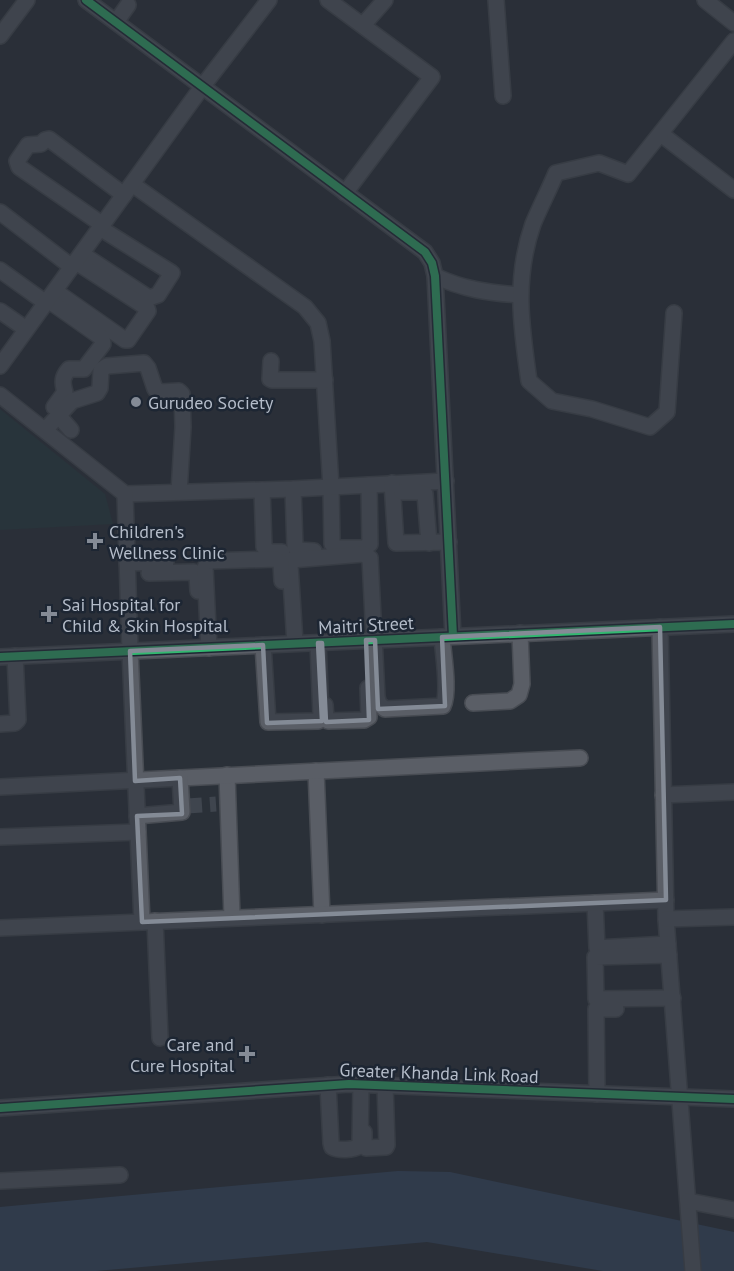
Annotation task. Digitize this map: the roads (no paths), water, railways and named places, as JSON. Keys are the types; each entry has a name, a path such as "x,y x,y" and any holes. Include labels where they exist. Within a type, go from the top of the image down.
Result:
{"street":[{"path":"0,36 27,0"},
{"path":"86,0 425,252 432,263 435,276 449,542 445,703 440,706 385,709 381,707 377,697 370,640"},
{"path":"0,366 202,87 269,0"},
{"path":"328,0 432,77 345,193"},
{"path":"363,25 385,0"},
{"path":"496,0 503,96"},
{"path":"705,0 734,22"},
{"path":"116,22 128,5"},
{"path":"674,313 667,412 650,427 592,409 552,400 529,381 520,321 522,272 533,225 556,173 599,163 628,174 734,41"},
{"path":"661,134 734,190"},
{"path":"76,261 149,298 158,295 172,273 19,166 17,161 28,145 41,144 49,139 305,307 318,323 321,332 325,380 326,543 319,551 298,550 295,547 291,489"},
{"path":"0,212 147,308 148,311 128,340 125,340 0,270"},
{"path":"435,276 453,285 484,293 520,296"},
{"path":"42,428 65,392 62,380 65,374 69,369 84,369 103,344 102,338 49,298"},
{"path":"0,311 26,329"},
{"path":"271,361 270,379 272,380 325,380"},
{"path":"42,428 58,416 72,400 97,393 100,388 101,370 107,366 144,363 155,389 161,392 179,391 182,394 178,436 179,492"},
{"path":"0,395 125,494 369,485 419,492 425,494 429,543"},
{"path":"58,416 71,430"},
{"path":"393,488 446,481"},
{"path":"327,487 333,547 364,548 370,544 371,540 369,485"},
{"path":"393,488 395,541 399,544 449,542"},
{"path":"260,490 264,547 269,552 287,552 290,546 291,489"},
{"path":"230,556 259,553 260,490"},
{"path":"125,494 137,816 159,1038"},
{"path":"291,644 291,560 363,554 370,558 369,717 364,720 331,721 326,719 320,643"},
{"path":"204,648 205,567 208,561 214,560 279,560 291,644"},
{"path":"127,563 190,562"},
{"path":"149,573 191,571 197,575 204,648"},
{"name":"Maitri Street","path":"8,657 734,624"},
{"path":"660,627 666,919 693,1271"},
{"path":"473,703 510,701 519,696 522,684 520,633"},
{"path":"263,645 268,722 318,721 321,715 320,643"},
{"path":"0,724 15,723 18,720 8,657"},
{"path":"0,788 135,781 182,781 227,775 580,758"},
{"path":"316,771 322,915"},
{"path":"227,775 221,803 232,917"},
{"path":"157,789 182,781"},
{"path":"182,781 187,806"},
{"path":"137,816 180,814 182,812 182,781"},
{"path":"663,795 734,792"},
{"path":"0,837 138,832"},
{"path":"0,928 666,900"},
{"path":"595,903 597,948 669,950"},
{"path":"666,919 734,917"},
{"path":"669,950 595,957 596,999 673,1002"},
{"path":"597,1094 596,1010 673,1002"},
{"path":"328,1085 331,1143 332,1147 340,1149 360,1146 363,1084"},
{"path":"363,1084 364,1146 366,1148 386,1147 387,1145 385,1085"},
{"name":"Greater Khanda Link Road","path":"0,1108 363,1084 734,1099"},
{"path":"0,1181 120,1175"},
{"path":"688,1207 734,1210"}],"water":[{"path":"398,1171 450,1172 734,1232 734,1271 603,1271 427,1242 96,1271 0,1271 0,1207"}],"tunnel":[{"path":"187,806 216,804"}],"place":[{"name":"Gurudeo Society","path":"136,402"},
{"name":"Children's Wellness Clinic","path":"95,541"},
{"name":"Sai Hospital for Child & Skin Hospital","path":"49,614"},
{"name":"Care and Cure Hospital","path":"247,1054"}]}
